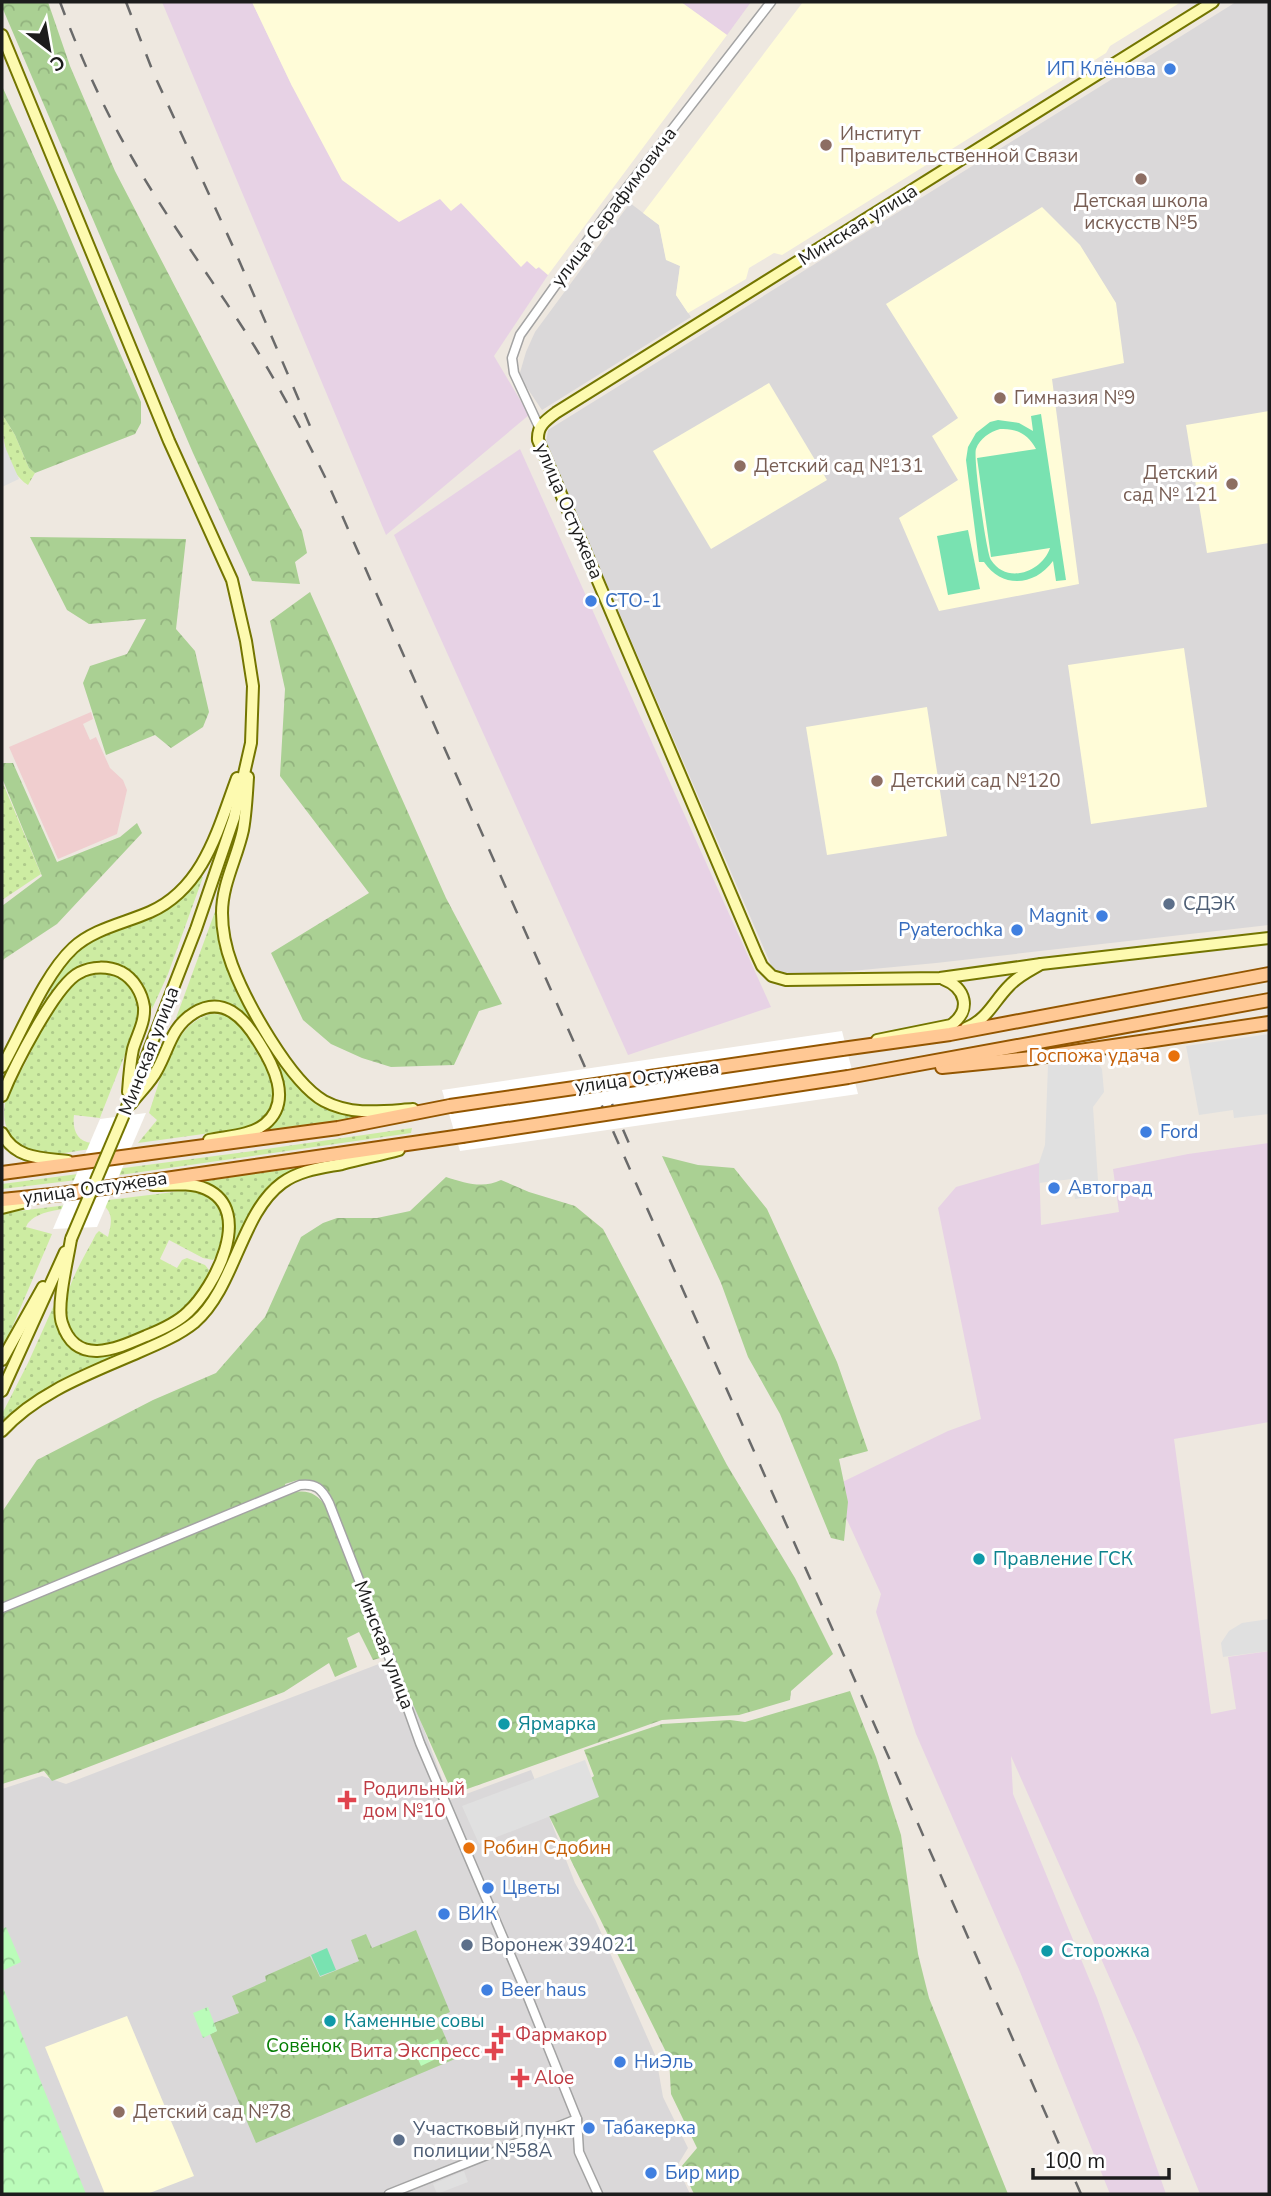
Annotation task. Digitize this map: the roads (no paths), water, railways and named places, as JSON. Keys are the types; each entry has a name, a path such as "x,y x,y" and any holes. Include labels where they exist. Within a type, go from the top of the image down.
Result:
{"main road":[{"path":"950,1034 1269,974"},
{"path":"848,1077 1269,1000"},
{"name":"улица Остужева","path":"2,1200 62,1194 462,1136 848,1077 1032,1058 1269,1023"},
{"name":"улица Остужева","path":"2,1173 338,1128 450,1106 950,1034"}],"street":[{"name":"улица Серафимовича","path":"539,427 514,373 512,358 520,335 605,216 771,2"},
{"name":"Минская улица","path":"539,427 557,412 1213,2"},
{"name":"Минская улица","path":"2,35 169,441 232,580 249,655 253,697 250,743 234,818 222,857 125,1112 2,1391"},
{"name":"улица Остужева","path":"539,427 538,440 729,892 762,966 772,976 786,980 940,978 1269,939"},
{"path":"2,1067 51,978 72,950 86,939 163,906 196,875 214,840 250,743"},
{"path":"250,743 243,831 226,885 222,910 228,953 256,1012 291,1069 323,1100 353,1111 450,1106"},
{"name":"улица Остужева","path":"950,1034 978,1024 1008,987 1041,964"},
{"path":"2,1096 53,1001 68,982 91,968 110,968 127,976 137,988 143,1003 142,1024 133,1049 125,1112"},
{"path":"842,1049 951,1024 958,1019 965,1007 964,995 952,982 940,978"},
{"path":"125,1112 157,1070 175,1031 192,1014 203,1008 226,1008 239,1015 251,1029 274,1068 279,1085 278,1100 272,1116 263,1125 248,1132 145,1153"},
{"path":"2,1133 10,1146 28,1156 78,1162"},
{"path":"2,1432 25,1409 58,1390 183,1331 195,1322 212,1302 264,1203 282,1183 312,1169 462,1136"},
{"path":"71,1239 59,1307 60,1320 74,1344 85,1350 112,1350 156,1332 190,1311 214,1277 224,1252 230,1228 224,1206 208,1190 198,1186 123,1185"},
{"path":"2,1208 62,1194"},
{"path":"2,1360 71,1239"},
{"name":"Минская улица","path":"2,1608 300,1485 308,1484 320,1488 334,1516 446,1807 524,1987 577,2119 579,2152 598,2194"},
{"path":"389,2194 577,2119"}],"railway":[{"path":"60,2 93,83 123,142 147,184 260,356 326,479 1081,2194"},
{"path":"126,2 153,72 235,251 313,433"},
{"path":"612,1104 634,1155"}],"place":[{"name":"ИП Клёнова","path":"1170,69"},
{"name":"Институт Правительственной Связи","path":"826,145"},
{"name":"Детская школа искусств №5","path":"1141,179"},
{"name":"Гимназия №9","path":"1000,398"},
{"name":"Детский сад №131","path":"740,466"},
{"name":"Детский сад № 121","path":"1232,484"},
{"name":"СТО-1","path":"591,601"},
{"name":"Детский сад №120","path":"877,781"},
{"name":"СДЭК","path":"1169,904"},
{"name":"Magnit","path":"1102,916"},
{"name":"Pyaterochka","path":"1017,930"},
{"name":"Госпожа удача","path":"1174,1056"},
{"name":"Ford","path":"1146,1132"},
{"name":"Автоград","path":"1054,1188"},
{"name":"Правление ГСК","path":"979,1559"},
{"name":"Ярмарка","path":"504,1724"},
{"name":"Родильный дом №10","path":"347,1800"},
{"name":"Робин Сдобин","path":"469,1848"},
{"name":"Цветы","path":"488,1888"},
{"name":"ВИК","path":"444,1914"},
{"name":"Воронеж 394021","path":"467,1945"},
{"name":"Сторожка","path":"1047,1951"},
{"name":"Beer haus","path":"487,1990"},
{"name":"Каменные совы","path":"330,2021"},
{"name":"Фармакор","path":"501,2035"},
{"name":"Вита Экспресс","path":"494,2051"},
{"name":"НиЭль","path":"620,2062"},
{"name":"Aloe","path":"520,2078"},
{"name":"Детский сад №78","path":"119,2112"},
{"name":"Табакерка","path":"589,2128"},
{"name":"Участковый пункт полиции №58А","path":"399,2140"},
{"name":"Бир мир","path":"651,2173"}],"park label":[{"name":"Совёнок","path":"304,2046"}]}
